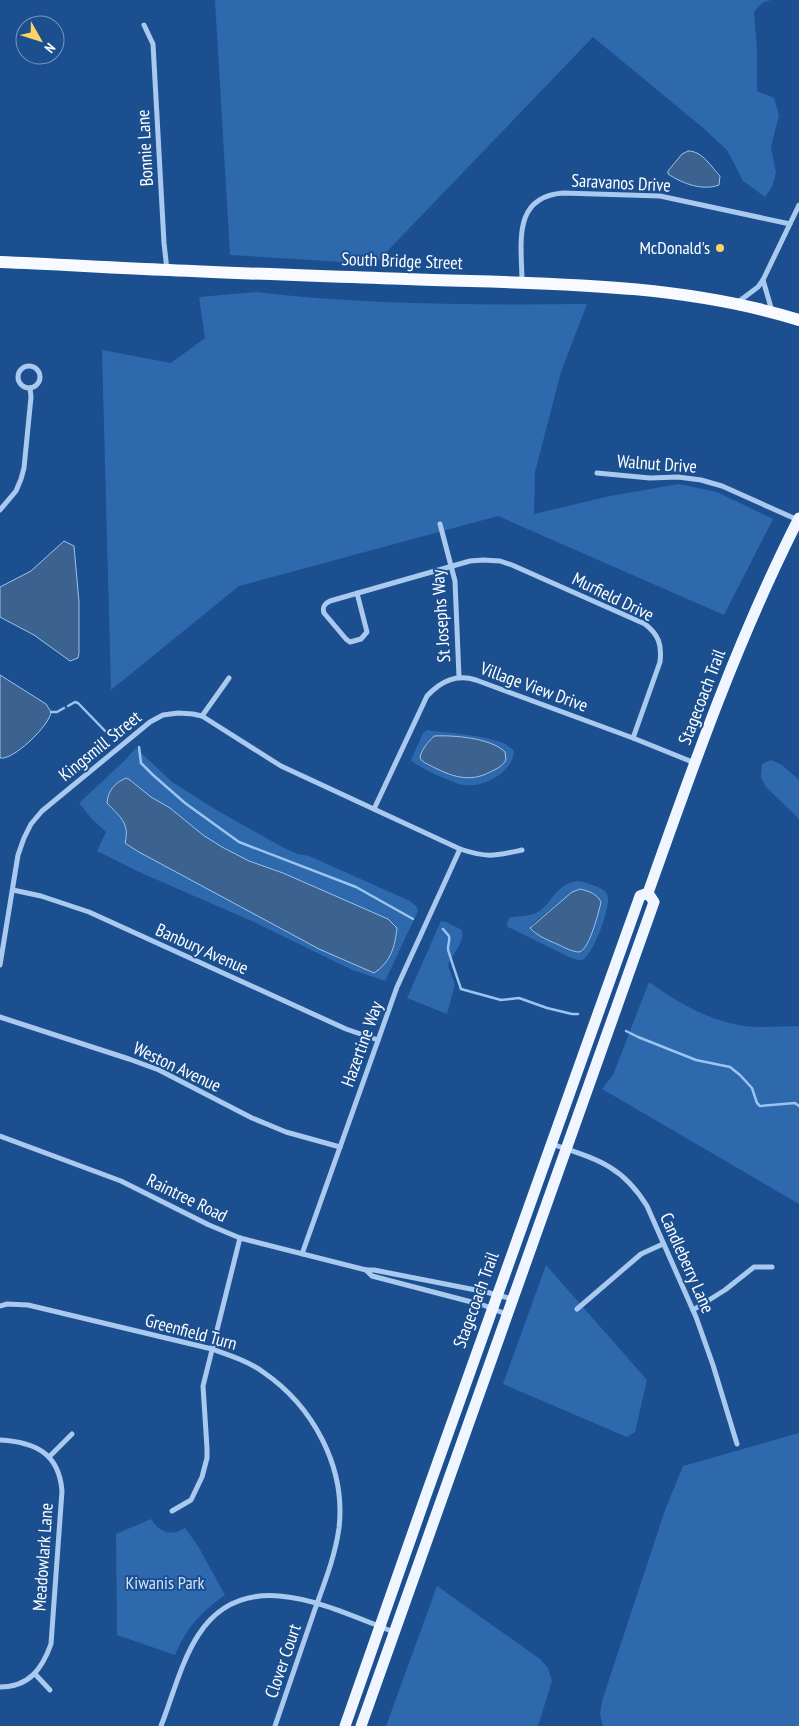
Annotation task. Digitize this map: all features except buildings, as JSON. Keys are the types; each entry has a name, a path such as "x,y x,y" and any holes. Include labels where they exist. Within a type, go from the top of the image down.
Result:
{"highway":[{"name":"South Bridge Street","path":"0,262 522,283 665,292 737,303 799,320"}],"main road":[{"name":"Stagecoach Trail","path":"345,1726 640,896 648,892 726,683 754,615 798,519"},
{"name":"Stagecoach Trail","path":"361,1726 654,902 648,892"}],"street":[{"name":"Bonnie Lane","path":"144,25 153,44 167,270"},
{"name":"Saravanos Drive","path":"522,283 522,230 524,219 530,207 547,195 563,193 660,196 790,224"},
{"path":"737,303 758,287 763,280 799,205"},
{"path":"763,280 772,312"},
{"path":"27,366 37,369 40,376 36,385 30,388 23,386 18,378 21,369 27,366"},
{"path":"0,510 16,491 24,468 31,397 30,388"},
{"name":"Walnut Drive","path":"597,473 701,480 722,486 798,519"},
{"name":"St Josephs Way","path":"440,524 456,581 459,677"},
{"name":"Murfield Drive","path":"357,593 367,632 361,639 350,642 346,640 324,613 325,604 330,600 452,566 484,560 500,561 645,624 654,631 660,640 660,662 633,738"},
{"name":"Village View Drive","path":"374,809 427,696 441,684 459,677 476,680 695,763"},
{"path":"202,716 229,678"},
{"name":"Kingsmill Street","path":"0,965 18,855 31,824 42,811 150,722 163,715 178,713 202,716 282,766 460,849 477,855 493,857 522,850"},
{"name":"Hazertine Way","path":"302,1254 405,967 460,849"},
{"name":"Banbury Avenue","path":"13,890 41,896 89,912 346,1029 378,1040"},
{"name":"Weston Avenue","path":"0,1017 159,1070 252,1118 286,1132 340,1147"},
{"name":"Raintree Road","path":"0,1136 121,1181 240,1238 366,1270 497,1294 512,1299"},
{"name":"Candleberry Lane","path":"551,1144 597,1159 620,1174 638,1193 647,1206 693,1310 713,1365 737,1444"},
{"path":"172,1511 191,1500 202,1477 207,1448 202,1386 240,1238"},
{"path":"578,1309 641,1254 663,1244"},
{"path":"693,1310 725,1290 754,1267 772,1267"},
{"name":"Raintree Road","path":"366,1270 372,1276 506,1314"},
{"name":"Greenfield Turn","path":"0,1306 7,1304 28,1305 212,1349 255,1367 282,1387 319,1432 325,1444 338,1487 339,1526 332,1562 317,1604"},
{"path":"0,1440 27,1443 49,1457 72,1434"},
{"name":"Meadowlark Lane","path":"35,1674 44,1662 51,1644 62,1491 58,1472 49,1457"},
{"path":"161,1726 194,1642 206,1624 218,1614 240,1601 267,1595 290,1596 394,1632"},
{"name":"Clover Court","path":"274,1726 317,1604"},
{"path":"0,1687 8,1687 23,1682 35,1674 50,1690"}],"green space":[{"path":"215,0 771,0 762,3 754,12 757,50 757,91 774,98 779,115 771,147 776,173 772,187 765,197 743,181 727,150 593,37 375,264 230,255"},
{"path":"257,292 380,302 587,304 561,372 535,472 534,514 610,496 679,484 717,492 773,519 724,615 498,516 239,586 111,690 102,350 171,363 205,338 199,297"},
{"path":"427,730 486,738 507,745 514,751 509,766 496,777 480,784 464,785 428,771 411,760 423,733","holes":["434,736 462,737 498,747 504,763 487,775 420,754"]},
{"path":"136,748 172,782 218,811 284,848 309,856 410,901 417,907 418,911 385,981 350,969 254,922 139,872 97,851 106,832 79,803","holes":["126,778 151,797 170,808 203,835 222,847 249,861 283,873 388,919 127,833 125,822"]},
{"path":"771,760 782,765 799,780 799,819 766,787 761,777 762,764"},
{"path":"579,881 598,887 607,894 608,899 605,917 597,939 588,955 580,960 569,957 508,927 507,924 509,918 536,913 559,890","holes":["580,889 595,895 601,902 589,941 574,951 554,943 532,930 531,925 572,892"]},
{"path":"441,921 462,930 462,939 448,966 455,984 447,1014 407,998"},
{"path":"649,982 694,1010 718,1020 751,1027 799,1026 799,1204 602,1089 613,1075"},
{"path":"546,1265 647,1380 635,1432 627,1437 503,1384"},
{"path":"799,1433 799,1726 603,1726 600,1714 602,1701 665,1510 683,1466"},
{"name":"Kiwanis Park","path":"151,1519 166,1532 180,1531 185,1528 198,1546 225,1595 195,1621 175,1655 117,1635 116,1534"},
{"path":"437,1586 540,1659 548,1668 552,1681 538,1726 386,1726"}],"shaded area":[{"path":"688,151 698,154 706,160 720,176 719,185 713,187 693,186 668,174 668,171 682,154"},
{"path":"64,541 74,546 79,602 79,653 78,658 70,661 34,635 0,617 0,587 31,571"},
{"path":"0,675 46,704 51,712 44,725 30,741 13,754 0,758"},
{"path":"434,736 462,737 491,743 505,752 506,760 498,768 478,777 464,778 449,774 420,758 423,749"},
{"path":"126,778 222,847 249,861 283,873 388,919 397,928 395,941 388,959 374,973 319,949 125,843 125,825 107,803 113,788"},
{"path":"580,889 592,893 601,902 593,930 583,950 579,952 568,949 542,937 530,928 572,892"}],"waterway":[{"path":"68,706 75,702 78,703 109,735"},
{"path":"51,712 57,712 64,708"},
{"path":"139,747 141,763 153,775 185,803 239,842 356,887 413,919"},
{"path":"443,929 449,936 448,949 461,989 501,1000 519,998 547,1008 578,1014"},
{"path":"626,1031 696,1060 730,1067 752,1088 757,1103 760,1106 795,1103 799,1106"}],"place":[{"name":"McDonald's","path":"720,248"}]}
